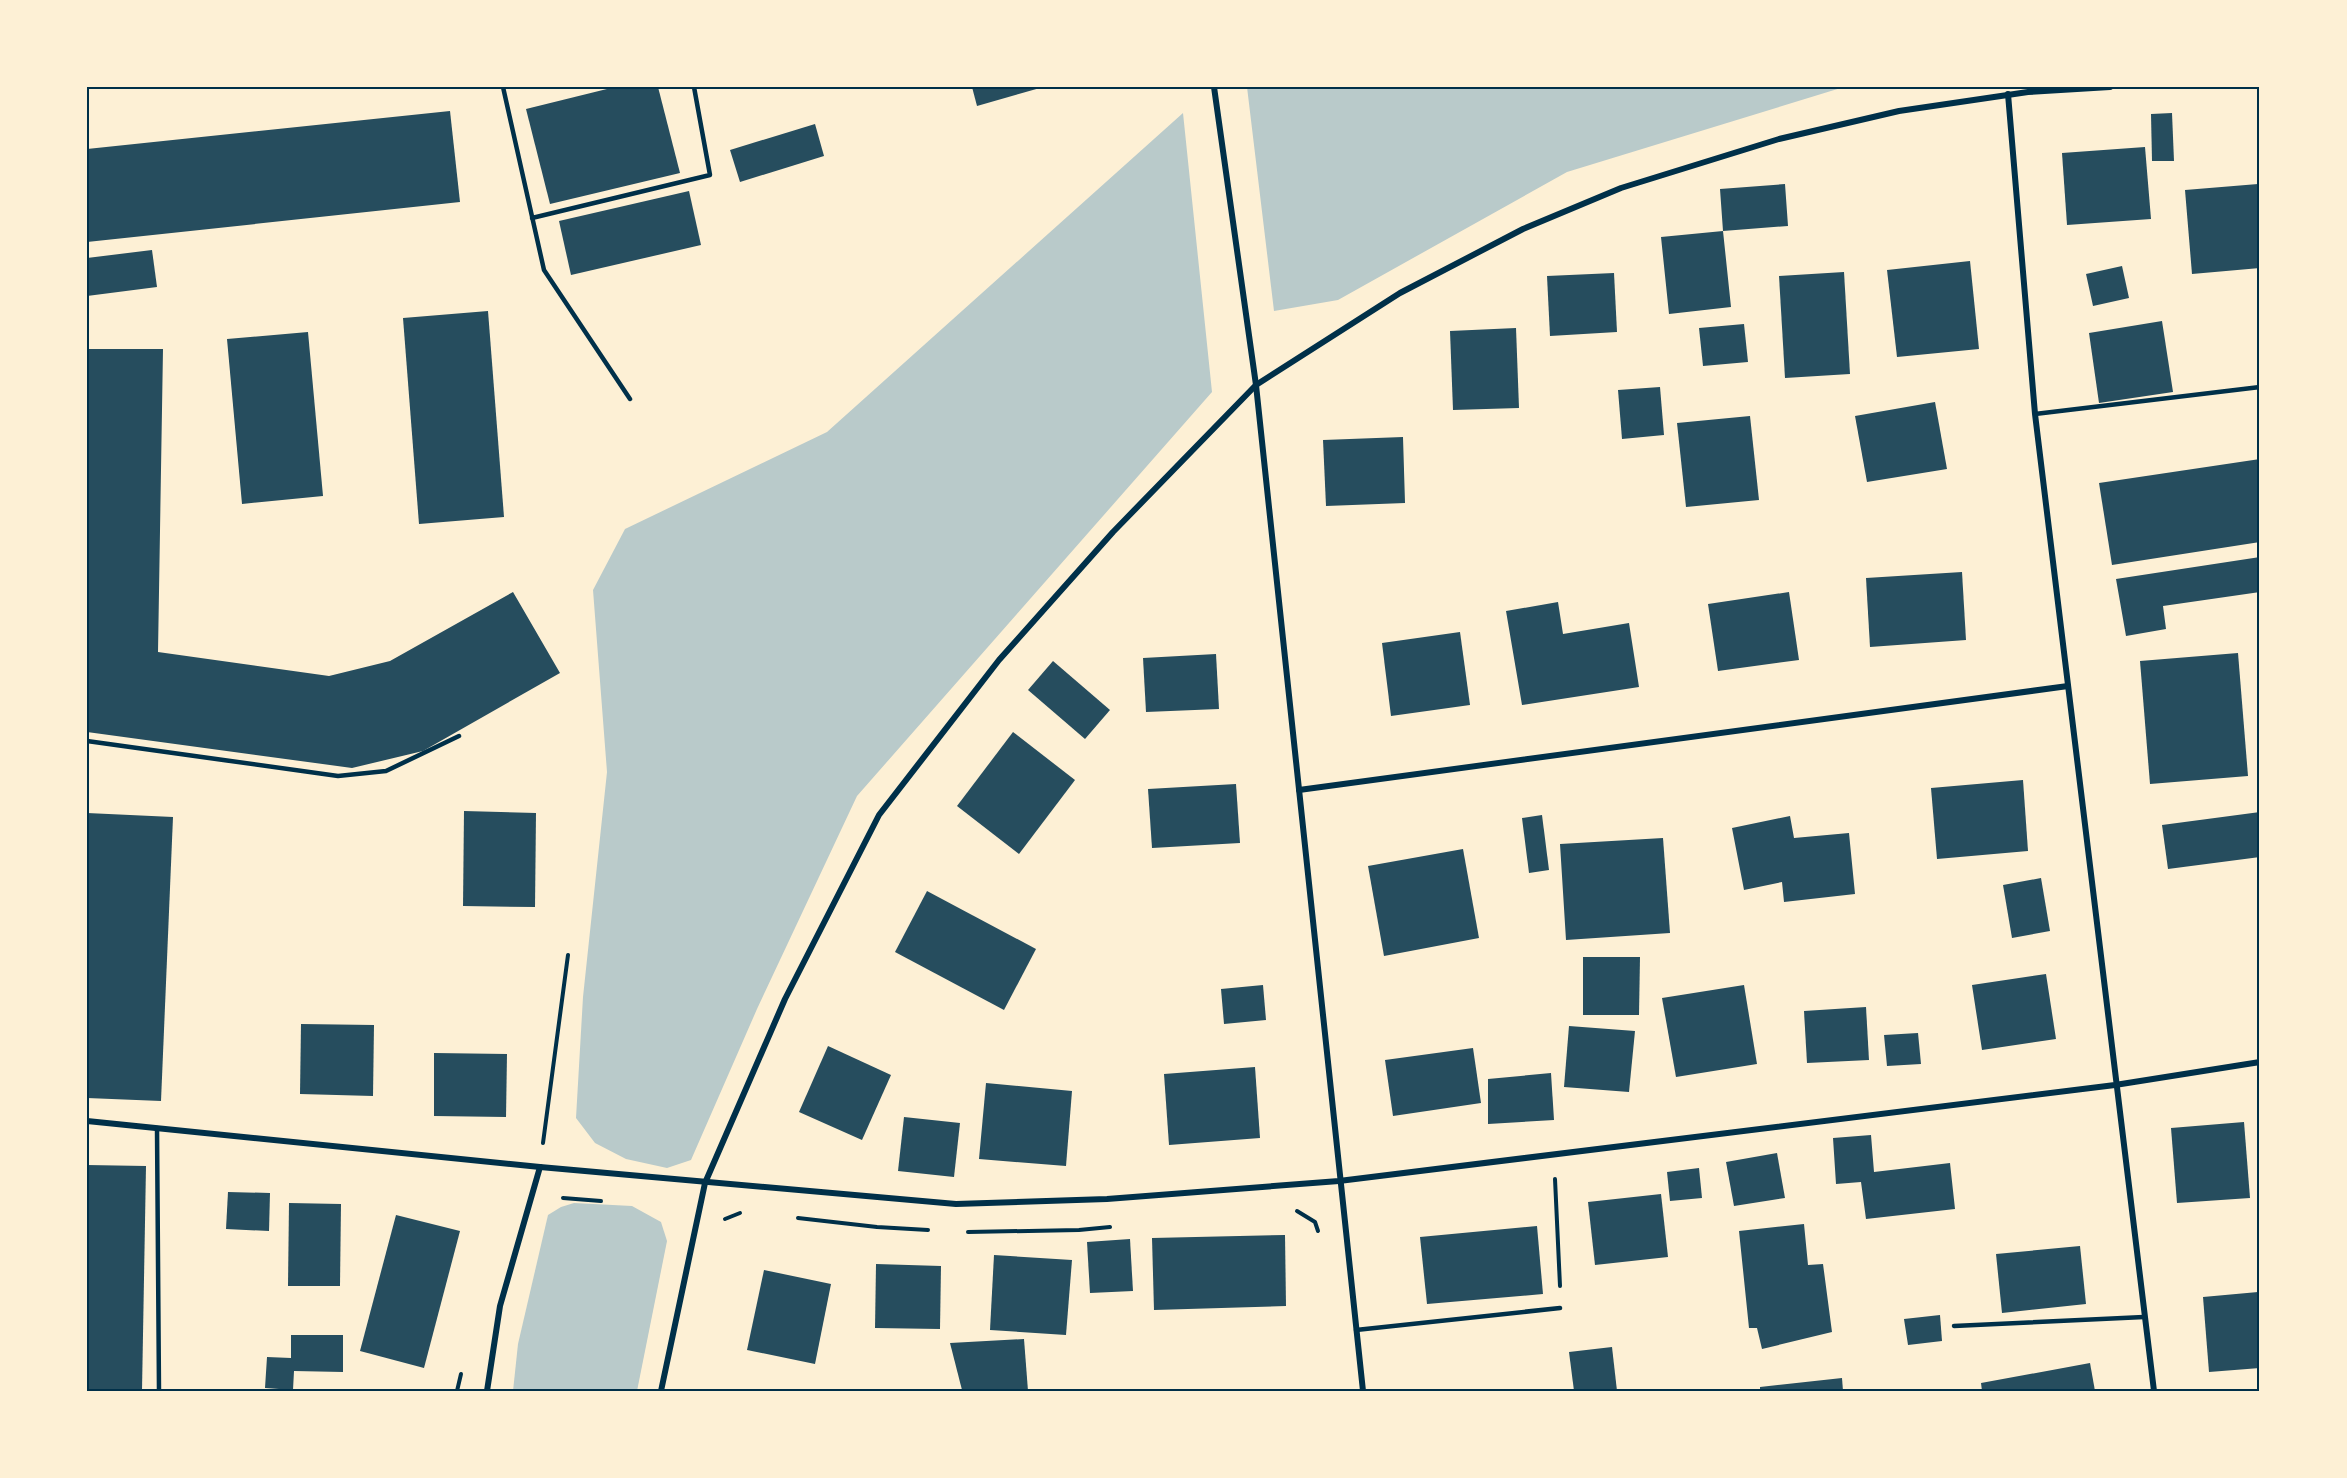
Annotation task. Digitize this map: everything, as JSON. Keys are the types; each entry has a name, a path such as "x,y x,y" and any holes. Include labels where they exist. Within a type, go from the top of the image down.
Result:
{"street":[{"path":"1214,87 1256,385 1363,1391"},
{"path":"661,1391 705,1183 785,999 879,814 999,660 1113,532 1256,385 1400,293 1523,229 1621,188 1779,139 1899,111 2008,94 2110,87"},
{"path":"2008,94 2035,414 2154,1391"},
{"path":"1299,790 2068,686"},
{"path":"87,1121 705,1183 956,1204 1107,1199 1339,1181 2115,1085 2260,1062"},
{"path":"487,1391 500,1306 540,1167"}],"lane":[{"path":"503,87 544,270 630,399"},
{"path":"532,218 710,175 694,87"},
{"path":"2035,414 2260,387"},
{"path":"87,741 338,776 386,771 459,736"},
{"path":"157,1128 159,1391"},
{"path":"1356,1330 1560,1308"},
{"path":"1954,1326 2144,1317"}],"path":[{"path":"540,1167 568,955"},
{"path":"1554,1154 1560,1308"},
{"path":"1293,1210 1305,1214 1315,1222 1320,1236"},
{"path":"794,1218 877,1227 933,1230"},
{"path":"967,1232 1079,1230 1121,1226"},
{"path":"457,1391 463,1369"}],"shaded area":[{"path":"1247,87 1844,87 1567,172 1338,300 1274,311"},
{"path":"1183,113 1212,392 857,796 757,1009 691,1160 667,1168 626,1159 595,1143 576,1118 583,997 607,772 593,590 625,529 827,432"},
{"path":"574,1203 632,1206 661,1222 667,1241 637,1391 513,1391 518,1344 548,1215 561,1207"}],"building":[{"path":"615,87 658,87 680,173 550,204 526,109"},
{"path":"972,87 1039,87 1040,88 977,106"},
{"path":"450,111 460,202 87,242 87,149"},
{"path":"2172,113 2174,161 2152,161 2151,114"},
{"path":"815,124 824,156 740,182 730,150"},
{"path":"2145,147 2151,219 2067,225 2062,153"},
{"path":"1785,184 1788,226 1723,231 1720,189"},
{"path":"2258,184 2260,268 2192,274 2185,190"},
{"path":"689,191 701,245 571,275 559,221"},
{"path":"1723,231 1731,307 1669,314 1661,237"},
{"path":"152,250 157,287 87,296 87,258"},
{"path":"1970,261 1979,349 1897,357 1887,270"},
{"path":"2122,266 2129,298 2093,306 2086,274"},
{"path":"1844,272 1850,374 1785,378 1779,276"},
{"path":"1614,273 1617,332 1550,336 1547,276"},
{"path":"488,311 504,517 419,524 403,318"},
{"path":"2162,321 2173,392 2099,403 2089,333"},
{"path":"1744,324 1748,362 1703,366 1699,328"},
{"path":"1516,328 1519,408 1453,410 1450,331"},
{"path":"308,332 323,496 242,504 227,339"},
{"path":"87,349 163,349 158,652 329,676 390,661 513,592 560,673 423,751 352,768 87,732"},
{"path":"1660,387 1664,435 1622,439 1618,390"},
{"path":"1935,402 1947,469 1867,482 1855,416"},
{"path":"1750,416 1759,500 1686,507 1677,423"},
{"path":"1403,437 1405,503 1326,506 1323,440"},
{"path":"2260,459 2260,542 2112,565 2099,483"},
{"path":"2260,557 2260,592 2163,606 2166,629 2126,636 2116,579"},
{"path":"1962,572 1966,640 1870,647 1866,578"},
{"path":"1789,592 1799,660 1718,671 1708,604"},
{"path":"1558,602 1563,634 1629,623 1639,687 1522,705 1506,611"},
{"path":"1460,632 1470,705 1391,716 1382,643"},
{"path":"2238,653 2248,776 2150,784 2140,661"},
{"path":"1216,654 1219,709 1146,712 1143,658"},
{"path":"1053,661 1110,710 1085,739 1028,690"},
{"path":"1013,732 1075,780 1019,854 957,806"},
{"path":"2023,780 2028,851 1937,859 1931,788"},
{"path":"1236,784 1240,843 1152,848 1148,789"},
{"path":"464,811 536,813 535,907 463,906"},
{"path":"2260,812 2260,857 2168,869 2162,825"},
{"path":"87,813 173,817 161,1101 87,1098"},
{"path":"1542,815 1549,870 1529,873 1522,818"},
{"path":"1790,816 1794,838 1849,833 1855,894 1784,902 1782,882 1744,890 1732,828"},
{"path":"1663,838 1670,933 1566,940 1560,844"},
{"path":"1463,849 1479,938 1384,956 1368,866"},
{"path":"2041,878 2050,931 2012,938 2003,885"},
{"path":"927,891 1036,949 1004,1010 895,952"},
{"path":"1583,957 1640,957 1639,1015 1583,1015"},
{"path":"2046,974 2056,1039 1982,1050 1972,985"},
{"path":"1263,985 1266,1020 1224,1024 1221,989"},
{"path":"1744,985 1757,1064 1676,1077 1662,998"},
{"path":"1866,1007 1869,1060 1807,1063 1804,1011"},
{"path":"301,1024 374,1025 373,1096 300,1094"},
{"path":"1569,1026 1635,1031 1629,1092 1564,1087"},
{"path":"1918,1033 1921,1064 1887,1066 1884,1035"},
{"path":"828,1046 891,1075 862,1140 799,1112"},
{"path":"1473,1048 1481,1103 1393,1116 1385,1060"},
{"path":"434,1053 507,1054 506,1117 434,1116"},
{"path":"1255,1067 1260,1138 1169,1145 1164,1074"},
{"path":"1551,1073 1554,1120 1488,1124 1488,1079"},
{"path":"986,1083 1072,1091 1066,1166 979,1159"},
{"path":"904,1117 960,1123 954,1177 898,1171"},
{"path":"2244,1122 2250,1198 2177,1203 2171,1128"},
{"path":"1871,1135 1874,1172 1950,1163 1955,1209 1866,1219 1861,1182 1836,1184 1833,1138"},
{"path":"1777,1153 1785,1198 1734,1206 1726,1162"},
{"path":"87,1165 146,1166 142,1391 87,1391"},
{"path":"1699,1168 1702,1198 1670,1201 1667,1172"},
{"path":"228,1192 270,1193 269,1231 226,1229"},
{"path":"1661,1194 1668,1257 1595,1265 1588,1202"},
{"path":"289,1203 341,1204 340,1286 288,1286"},
{"path":"396,1215 460,1231 424,1368 360,1351"},
{"path":"1804,1224 1808,1265 1823,1264 1832,1332 1762,1349 1757,1328 1749,1328 1739,1231"},
{"path":"1537,1226 1543,1294 1427,1304 1420,1237"},
{"path":"1285,1235 1286,1306 1154,1310 1152,1238"},
{"path":"1130,1239 1133,1291 1090,1293 1087,1242"},
{"path":"2080,1246 2086,1304 2002,1313 1996,1254"},
{"path":"994,1255 1072,1260 1066,1335 990,1330"},
{"path":"876,1264 941,1266 940,1329 875,1328"},
{"path":"764,1270 831,1284 815,1364 747,1350"},
{"path":"2258,1292 2260,1368 2209,1372 2203,1297"},
{"path":"1940,1315 1942,1341 1908,1345 1904,1319"},
{"path":"291,1335 343,1335 343,1372 294,1371 293,1390 265,1388 267,1357 291,1358"},
{"path":"1024,1339 1028,1391 962,1390 950,1343"},
{"path":"1612,1347 1617,1391 1574,1391 1569,1352"},
{"path":"2090,1363 2095,1391 1982,1391 1981,1383"},
{"path":"1842,1378 1843,1391 1760,1391 1760,1387"}]}
